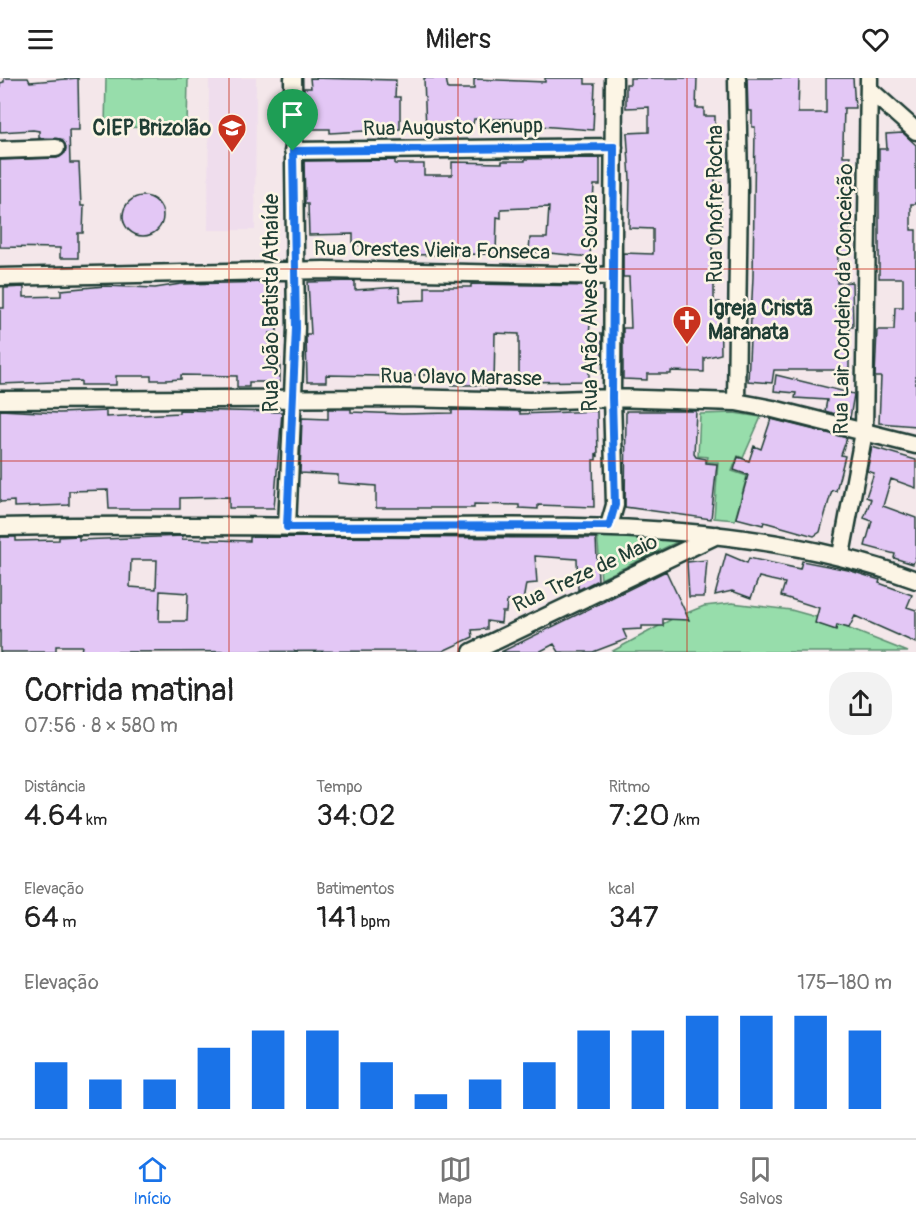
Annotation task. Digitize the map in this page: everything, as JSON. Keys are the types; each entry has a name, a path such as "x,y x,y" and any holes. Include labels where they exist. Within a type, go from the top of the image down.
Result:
{"street":[{"name":"Rua João Batista Athaíde","path":"287,527 294,401 296,271 293,78"},
{"name":"Rua Arão Alves de Souza","path":"609,526 615,505 612,398 614,78"},
{"name":"Rua Onofre Rocha","path":"736,402 739,185 737,78"},
{"path":"870,84 916,131"},
{"name":"Rua Lair Cordeiro da Conceição","path":"841,555 864,432 870,84"},
{"name":"Rua Augusto Kenupp","path":"293,151 614,147"},
{"path":"0,150 56,148"},
{"name":"Rua Orestes Vieira Fonseca","path":"0,277 151,271 612,276"},
{"name":"Rua Olavo Marasse","path":"0,400 294,401 403,398 530,401 612,398 736,402 916,445"},
{"path":"0,527 609,526 718,534 841,555 916,580"},
{"name":"Rua Treze de Maio","path":"472,652 718,534"}],"shaded area":[{"name":"CIEP Brizolão","path":"209,78 256,78 255,230 208,230"}],"green space":[{"path":"106,78 188,78 187,128 105,127"},
{"path":"734,413 761,417 743,458 738,456 732,471 747,476 735,520 714,518 718,462 707,462 708,457 698,456 700,414"},
{"path":"597,532 685,538 601,579"},
{"path":"732,603 791,610 827,620 908,652 611,652 672,619 704,606"}],"building":[{"path":"4,78 28,78 30,82 78,78 79,130 69,130 70,163 79,163 81,206 84,206 83,233 78,233 78,258 60,258 60,248 0,247 0,160 57,158 65,153 66,148 61,139 39,138 39,131 0,132 0,83 4,82"},
{"path":"310,78 396,80 395,97 400,97 400,129 330,133 330,129 304,129 304,88 311,88"},
{"path":"424,78 446,78 448,89 474,89 474,79 545,82 545,78 585,78 585,84 595,84 593,130 513,124 513,119 474,119 473,124 449,124 449,129 426,130"},
{"path":"630,78 697,78 696,108 704,108 704,116 715,116 715,183 721,183 721,231 714,231 709,280 714,280 714,302 720,302 721,354 704,358 704,372 671,371 671,374 647,374 647,380 623,379 623,328 631,328 629,277 623,277 623,253 653,254 653,229 629,228 630,179 627,133 649,132 649,107 626,108 626,84 630,84"},
{"path":"747,78 799,78 798,113 826,113 826,78 853,78 855,108 844,108 843,144 843,156 850,156 850,255 838,255 837,283 852,282 853,327 849,327 849,370 774,370 772,383 748,381 753,277 755,127 752,127 752,111 748,111"},
{"path":"903,133 916,145 916,204 911,204 911,230 916,230 916,426 879,423 881,377 875,377 877,330 894,330 895,307 903,307 903,278 879,278 879,149 887,149 886,134"},
{"path":"600,158 600,185 594,185 590,257 529,251 530,238 547,238 549,207 501,209 501,218 497,217 496,254 401,255 402,251 380,252 380,246 353,245 353,234 309,235 308,204 305,204 304,161 395,160 395,164 424,164 424,175 452,175 452,162 502,163 502,161 525,161 525,159"},
{"path":"143,196 151,197 157,202 162,208 162,224 157,230 151,235 143,236 135,235 129,230 124,224 123,216 124,208 129,202 135,197"},
{"path":"355,281 355,290 399,287 400,301 425,300 425,287 471,287 471,284 594,286 589,334 602,334 602,356 589,356 589,381 519,382 519,334 495,333 494,385 452,385 452,375 400,375 400,380 381,380 380,376 326,375 326,382 307,382 306,334 311,334 308,282"},
{"path":"269,282 269,291 277,291 277,333 270,333 269,358 280,359 280,382 249,382 249,387 237,387 237,376 181,375 181,379 166,380 151,380 151,376 116,376 116,385 81,385 81,381 0,384 0,308 4,308 4,288 24,287 24,297 61,296 61,290 105,286 155,288 181,284"},
{"path":"776,375 854,394 850,418 825,411 827,400 795,398 796,393 774,391"},
{"path":"328,409 402,414 452,413 452,410 520,411 520,414 597,411 598,457 596,453 596,460 593,460 594,507 538,505 538,509 519,508 519,505 474,504 474,508 376,508 376,486 338,483 338,475 300,473 302,418 328,419"},
{"path":"0,410 59,413 106,411 106,417 179,413 179,410 282,412 274,508 229,508 229,497 180,498 180,509 109,509 108,490 69,491 69,505 14,507 14,501 0,502"},
{"path":"626,411 696,411 694,454 696,457 706,459 706,463 717,464 711,519 625,507"},
{"path":"771,419 847,438 841,455 845,456 836,491 832,490 820,532 814,536 764,522 763,525 736,518 748,475 734,470 738,457 749,461 754,446 761,449"},
{"path":"872,447 916,460 916,488 891,479 883,506 916,518 916,556 913,564 894,558 895,554 865,546 872,521 864,518 871,499 866,497 874,473 867,471"},
{"path":"79,536 79,540 183,536 182,539 250,541 250,537 596,538 598,580 578,590 577,559 535,556 537,583 526,584 523,601 507,601 506,612 502,612 501,623 487,621 487,629 472,630 473,637 443,651 81,652 82,646 56,646 56,652 0,652 0,537 16,537 16,541 59,540 59,537","holes":["131,560 157,560 156,589 130,587","160,591 188,593 187,621 159,621"]},
{"path":"726,554 747,563 749,558 800,569 802,561 848,570 880,580 879,583 912,595 907,607 916,610 916,643 855,616 849,628 837,625 836,630 815,623 819,608 781,596 785,583 759,577 751,598 732,591 715,595"},
{"path":"707,560 704,597 689,597 687,562"},
{"path":"666,571 689,620 663,619 663,626 642,626 642,629 623,630 627,639 593,652 559,652 554,644 539,652 501,652"}],"place":[{"name":"CIEP Brizolão","path":"232,154"},
{"name":"Igreja Cristã Maranata","path":"687,346"}],"route":[{"path":"614,147 612,398 615,505 609,526 287,527 296,328 293,151 614,147"}]}
